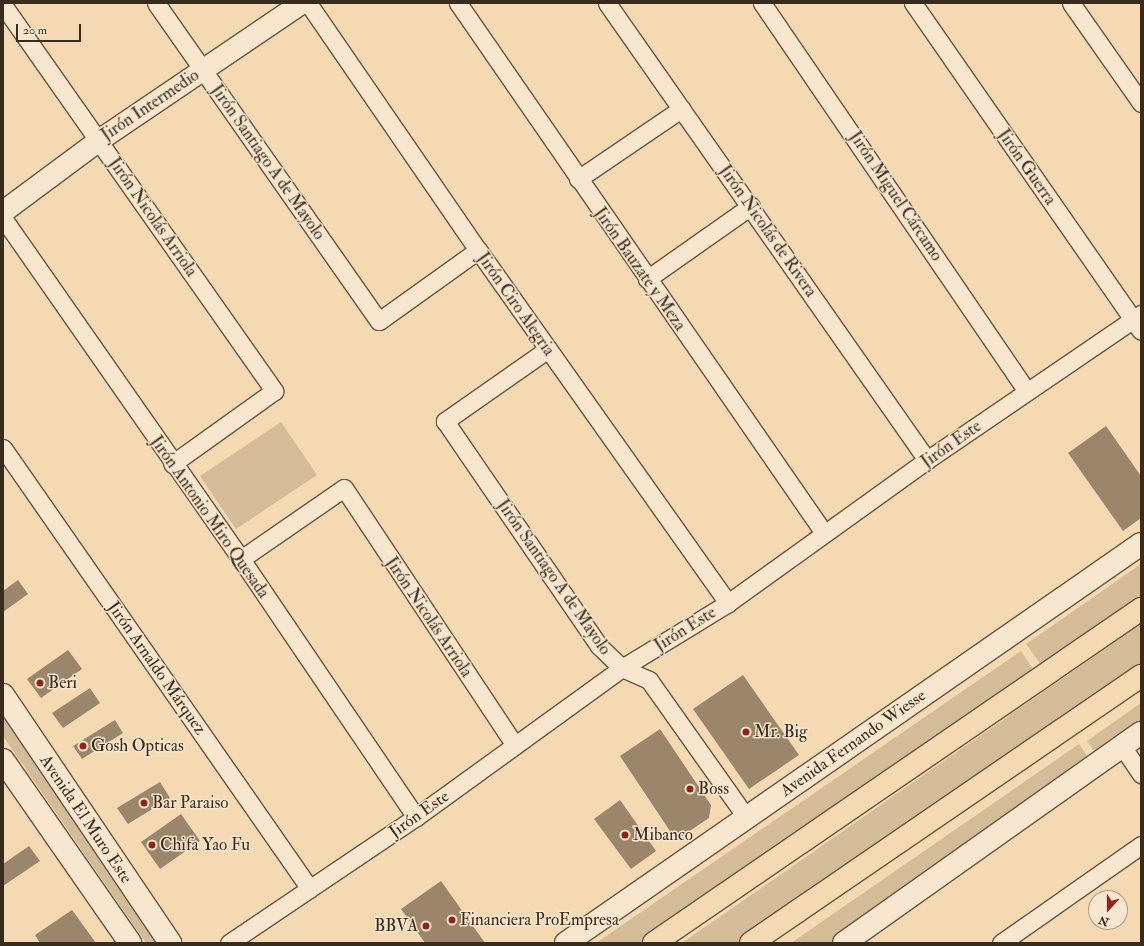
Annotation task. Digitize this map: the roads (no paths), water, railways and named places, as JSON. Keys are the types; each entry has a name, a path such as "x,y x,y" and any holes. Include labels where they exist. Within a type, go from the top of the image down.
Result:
{"main road":[{"name":"Avenida Fernando Wiesse","path":"566,943 1141,544"},
{"path":"654,943 1141,609"},
{"path":"751,943 1141,676"},
{"name":"Avenida El Muro Este","path":"3,695 170,943"},
{"path":"844,943 1141,733"},
{"name":"Avenida El Muro Este","path":"3,760 130,943"}],"street":[{"name":"Jirón Santiago A de Mayolo","path":"156,3 379,320 478,250"},
{"name":"Jirón Intermedio","path":"3,211 100,139 204,70 300,3"},
{"name":"Jirón Ciro Alegria","path":"308,3 478,250 728,603"},
{"name":"Jirón Bauzate y Meza","path":"458,3 647,280 824,533"},
{"name":"Jirón Nicolás de Rivera","path":"607,3 680,109 751,206 927,460"},
{"name":"Jirón Miguel Cárcamo","path":"762,3 1027,391"},
{"name":"Jirón Guerra","path":"913,3 1139,321"},
{"path":"1071,3 1141,103"},
{"name":"Jirón Nicolás Arriola","path":"3,5 100,139 274,391 172,464"},
{"path":"578,180 680,109"},
{"path":"647,280 751,206"},
{"name":"Jirón Antonio Miro Quesada","path":"3,218 172,464 241,559 416,817"},
{"name":"Jirón Este","path":"229,943 416,817 622,668 728,603 824,533 1027,391 1139,321"},
{"name":"Jirón Santiago A de Mayolo","path":"548,349 445,421 599,646 622,668 649,680 746,817"},
{"name":"Jirón Arnaldo Márquez","path":"3,448 310,889"},
{"name":"Jirón Nicolás Arriola","path":"241,559 344,488 515,745"},
{"path":"1122,746 1141,774"},
{"path":"1001,943 1141,845"}],"place":[{"name":"Beri","path":"40,683"},
{"name":"Mr. Big","path":"746,732"},
{"name":"Gosh Opticas","path":"83,746"},
{"name":"Boss","path":"690,789"},
{"name":"Bar Paraiso","path":"144,803"},
{"name":"Mibanco","path":"625,835"},
{"name":"Chifa Yao Fu","path":"152,845"},
{"name":"Financiera ProEmpresa","path":"452,920"},
{"name":"BBVA","path":"426,926"}]}
